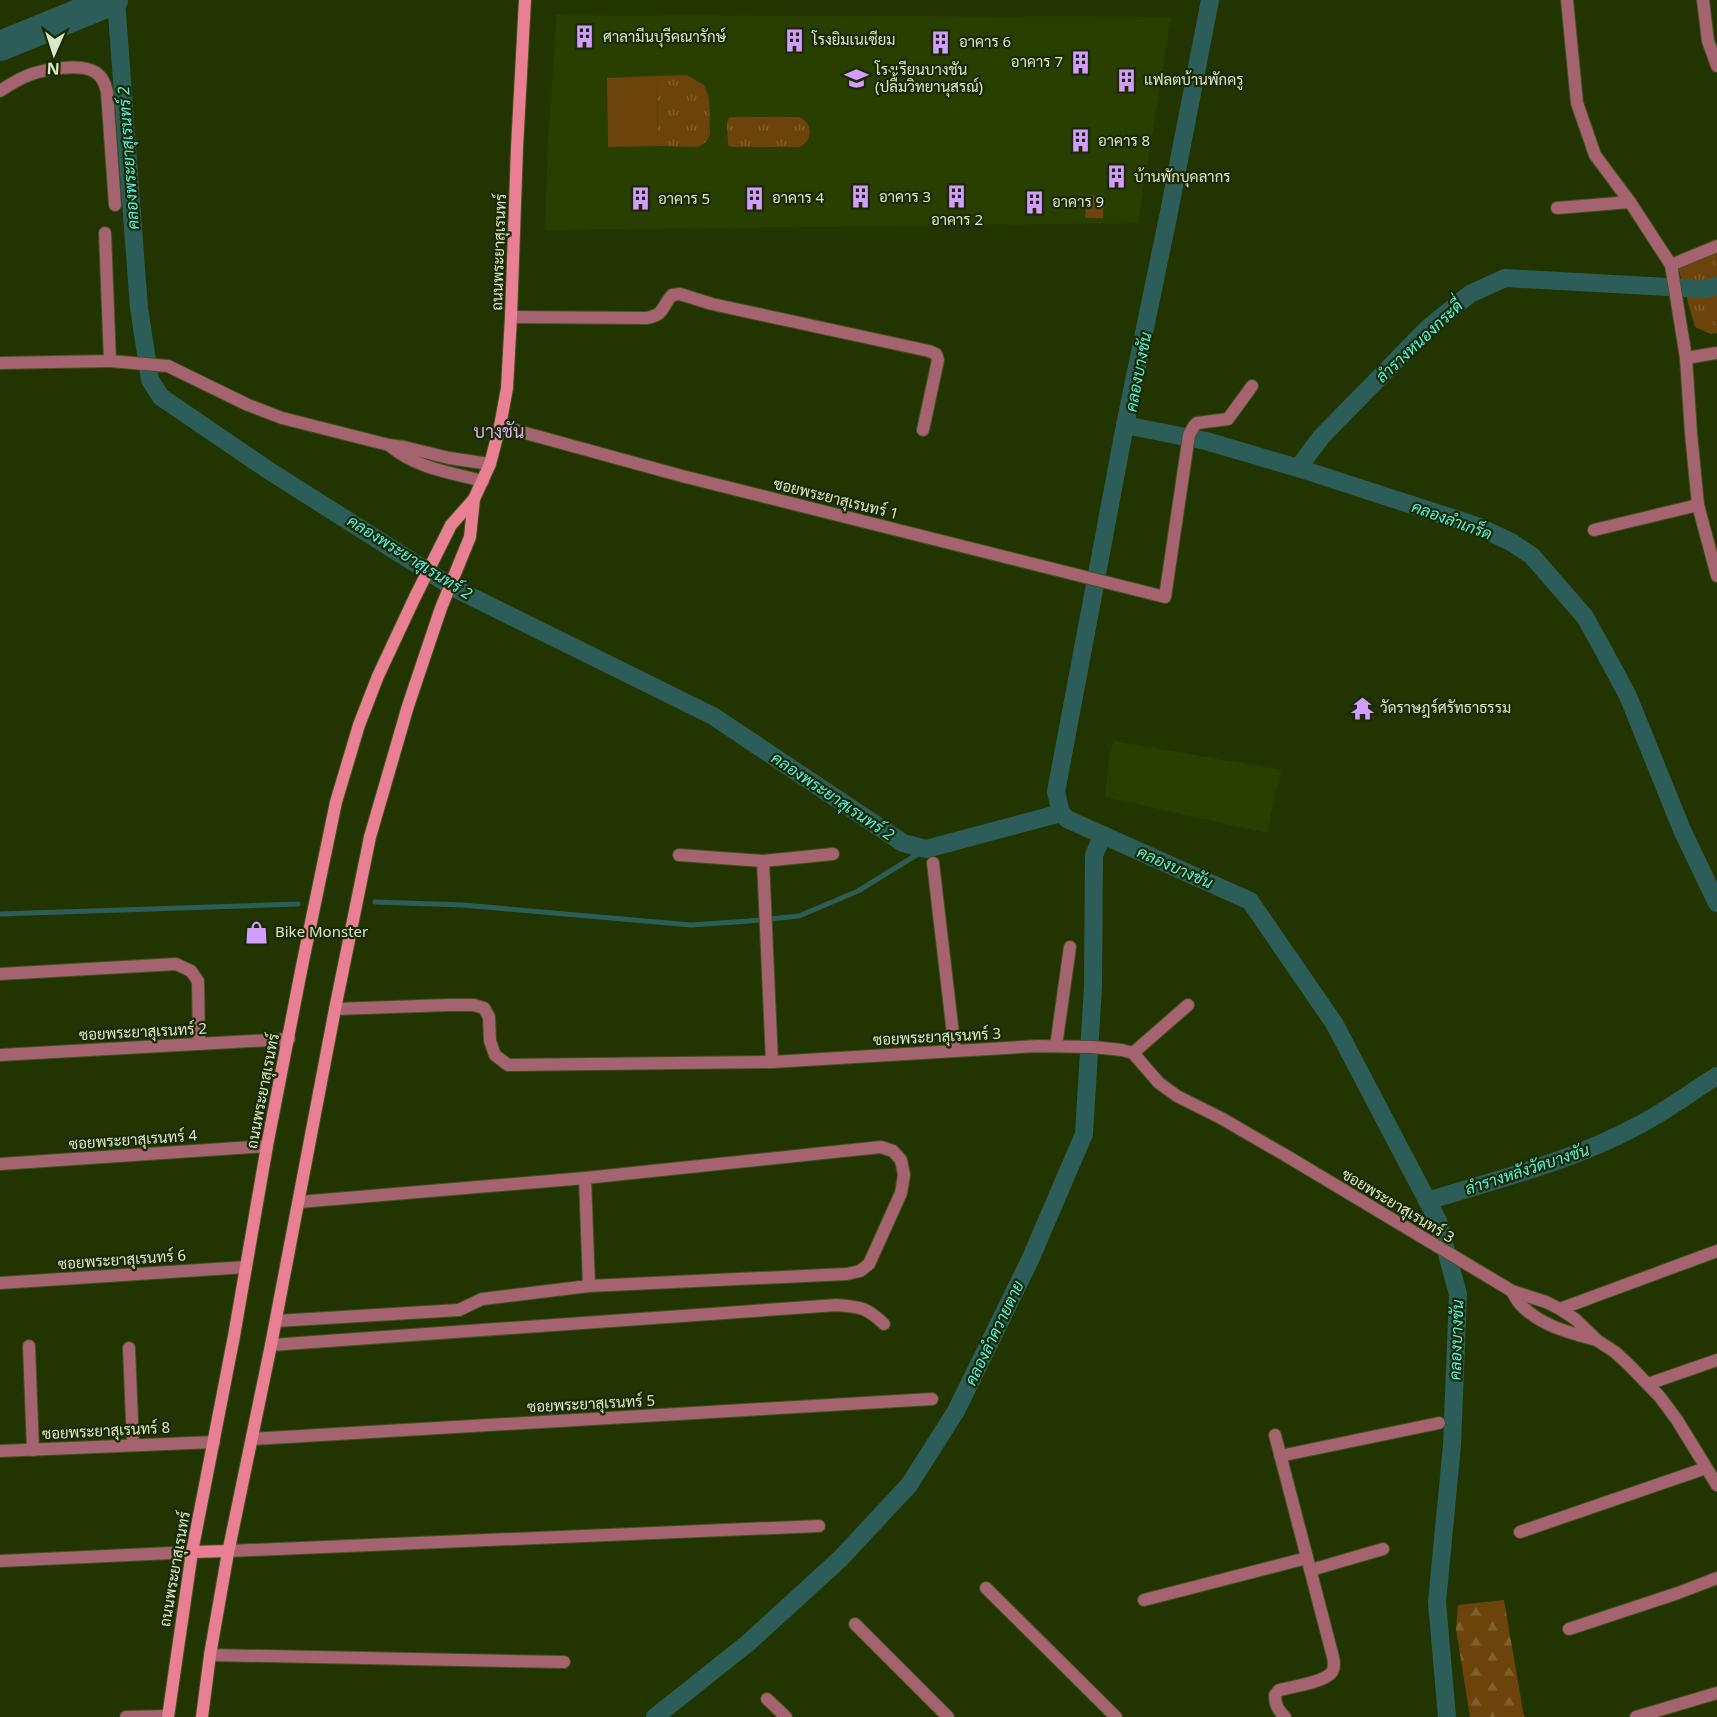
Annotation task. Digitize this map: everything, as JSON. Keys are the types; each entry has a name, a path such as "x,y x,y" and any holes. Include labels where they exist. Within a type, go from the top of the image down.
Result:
{"street":[{"name":"ถนนพระยาสุเรนทร์","path":"168,1716 192,1552 267,1146 336,802 359,725 378,676 451,525 474,499 483,481 501,426 507,388 511,317 525,0"},
{"path":"1567,0 1577,103 1594,155 1630,202 1672,270 1686,358 1698,505 1717,576"},
{"path":"1703,0 1708,40 1717,66"},
{"path":"0,91 31,74 51,69 76,67 95,71 104,80 106,92 115,205"},
{"path":"1557,208 1630,202"},
{"path":"105,233 110,361"},
{"path":"1672,270 1717,246"},
{"path":"511,317 647,318 657,316 672,295 680,294 712,304 929,351 936,354 939,360 923,430"},
{"path":"1686,358 1717,353"},
{"path":"0,363 110,361 168,366 248,405 282,418 389,445 489,464"},
{"name":"ซอยพระยาสุเรนทร์ 1","path":"501,426 682,476 1165,597 1189,435 1197,423 1228,420 1251,386"},
{"path":"389,445 419,464 483,481"},
{"name":"ถนนพระยาสุเรนทร์","path":"202,1717 228,1551 272,1345 370,837 408,706 441,608 470,537 474,499"},
{"path":"1594,530 1698,505"},
{"path":"679,855 764,861 833,854"},
{"path":"764,861 772,1062"},
{"path":"933,863 955,1051"},
{"path":"1060,1046 1070,947"},
{"path":"0,974 176,964 191,971 198,981 199,1044"},
{"name":"ซอยพระยาสุเรนทร์ 3","path":"335,1009 448,1005 474,1005 484,1008 489,1017 490,1041 495,1055 508,1065 772,1062 1060,1046 1127,1051 1159,1083 1177,1096 1221,1118 1512,1292"},
{"path":"1127,1051 1188,1005"},
{"name":"ซอยพระยาสุเรนทร์ 2","path":"0,1055 289,1039"},
{"name":"ซอยพระยาสุเรนทร์ 4","path":"0,1164 267,1146"},
{"path":"276,1321 459,1310 482,1299 589,1286 847,1275 860,1271 869,1264 901,1193 904,1175 902,1160 894,1151 881,1147 585,1178 299,1202"},
{"path":"585,1178 589,1286"},
{"path":"1560,1309 1717,1251"},
{"name":"ซอยพระยาสุเรนทร์ 6","path":"0,1283 246,1267"},
{"path":"1512,1292 1546,1302 1560,1309 1575,1319 1598,1341 1615,1352 1660,1397 1711,1470 1717,1485"},
{"path":"1512,1292 1522,1307 1539,1319 1562,1330 1598,1341"},
{"path":"272,1345 837,1305 870,1311 884,1324"},
{"path":"29,1346 33,1450"},
{"path":"129,1348 133,1445"},
{"path":"1648,1384 1717,1360"},
{"name":"ซอยพระยาสุเรนทร์ 5","path":"252,1439 932,1400"},
{"path":"1280,1456 1439,1423"},
{"path":"1275,1435 1334,1666 1332,1672 1324,1678 1280,1690 1275,1695 1278,1709 1285,1717"},
{"name":"ซอยพระยาสุเรนทร์ 8","path":"0,1451 214,1442"},
{"path":"1520,1532 1711,1470"},
{"path":"0,1561 819,1526"},
{"path":"1144,1600 1383,1549"},
{"path":"1569,1629 1717,1578"},
{"path":"986,1588 1116,1717"},
{"path":"855,1624 948,1717"},
{"path":"210,1655 564,1662"},
{"path":"1636,1717 1717,1693"},
{"path":"767,1699 786,1717"},
{"path":"126,1717 168,1716"}],"shaded area":[{"name":"โรงเรียนบางชัน (ปลื้มวิทยานุสรณ์)","path":"557,15 1171,17 1138,223 545,230 548,141"},
{"path":"1114,741 1281,770 1267,833 1105,797 1110,753"}],"green space":[{"path":"687,75 704,85 709,98 710,134 706,142 698,147 658,146 657,76"},
{"path":"657,76 658,146 608,147 607,78"},
{"path":"732,117 799,117 807,123 810,132 807,140 800,147 730,147 727,122"},
{"path":"1087,195 1104,196 1103,218 1085,218"},
{"path":"1717,239 1717,333 1711,334 1695,327 1675,257"},
{"path":"1504,1600 1524,1717 1470,1717 1456,1629 1458,1605"}],"waterway":[{"path":"0,46 113,0"},
{"name":"คลองพระยาสุเรนทร์ 2","path":"116,0 139,308 150,380 161,397 268,470 454,588 713,716 903,843 926,849 1061,813"},
{"name":"คลองบางชัน","path":"1210,0 1125,425 1056,792 1061,813 1067,819 1250,901 1334,1023 1438,1221 1458,1294 1452,1445 1437,1602 1447,1717"},
{"name":"ลำรางหนองกระดี่","path":"1298,468 1322,436 1428,328 1470,294 1505,278 1703,289 1717,286"},
{"name":"คลองลำเกร็ด","path":"1125,425 1206,441 1298,468 1477,526 1511,542 1532,556 1585,617 1628,696 1682,830 1717,903"},
{"name":"คลองลำควายตาย","path":"655,1717 748,1643 840,1559 909,1485 956,1411 1030,1260 1084,1134 1093,987 1094,855 1103,835"},
{"path":"375,902 463,905 691,925 749,921 799,916 858,891 926,849"},
{"path":"0,914 298,904"},
{"name":"ลำรางหลังวัดบางชัน","path":"1427,1201 1562,1159 1614,1138 1669,1108 1717,1076"}],"place":[{"name":"ศาลามีนบุรีคณารักษ์","path":"585,37"},
{"name":"โรงยิมเนเซียม","path":"794,40"},
{"name":"อาคาร 6","path":"941,42"},
{"name":"อาคาร 7","path":"1081,62"},
{"name":"โรงเรียนบางชัน (ปลื้มวิทยานุสรณ์)","path":"857,79"},
{"name":"แฟลตบ้านพักครู","path":"1126,80"},
{"name":"อาคาร 8","path":"1080,141"},
{"name":"บ้านพักบุคลากร","path":"1116,177"},
{"name":"อาคาร 2","path":"957,196"},
{"name":"อาคาร 3","path":"861,197"},
{"name":"อาคาร 4","path":"754,198"},
{"name":"อาคาร 5","path":"640,199"},
{"name":"อาคาร 9","path":"1034,202"},
{"name":"วัดราษฎร์ศรัทธาธรรม","path":"1362,708"},
{"name":"Bike Monster","path":"257,932"}],"district":[{"name":"บางชัน","path":"499,432"}]}
